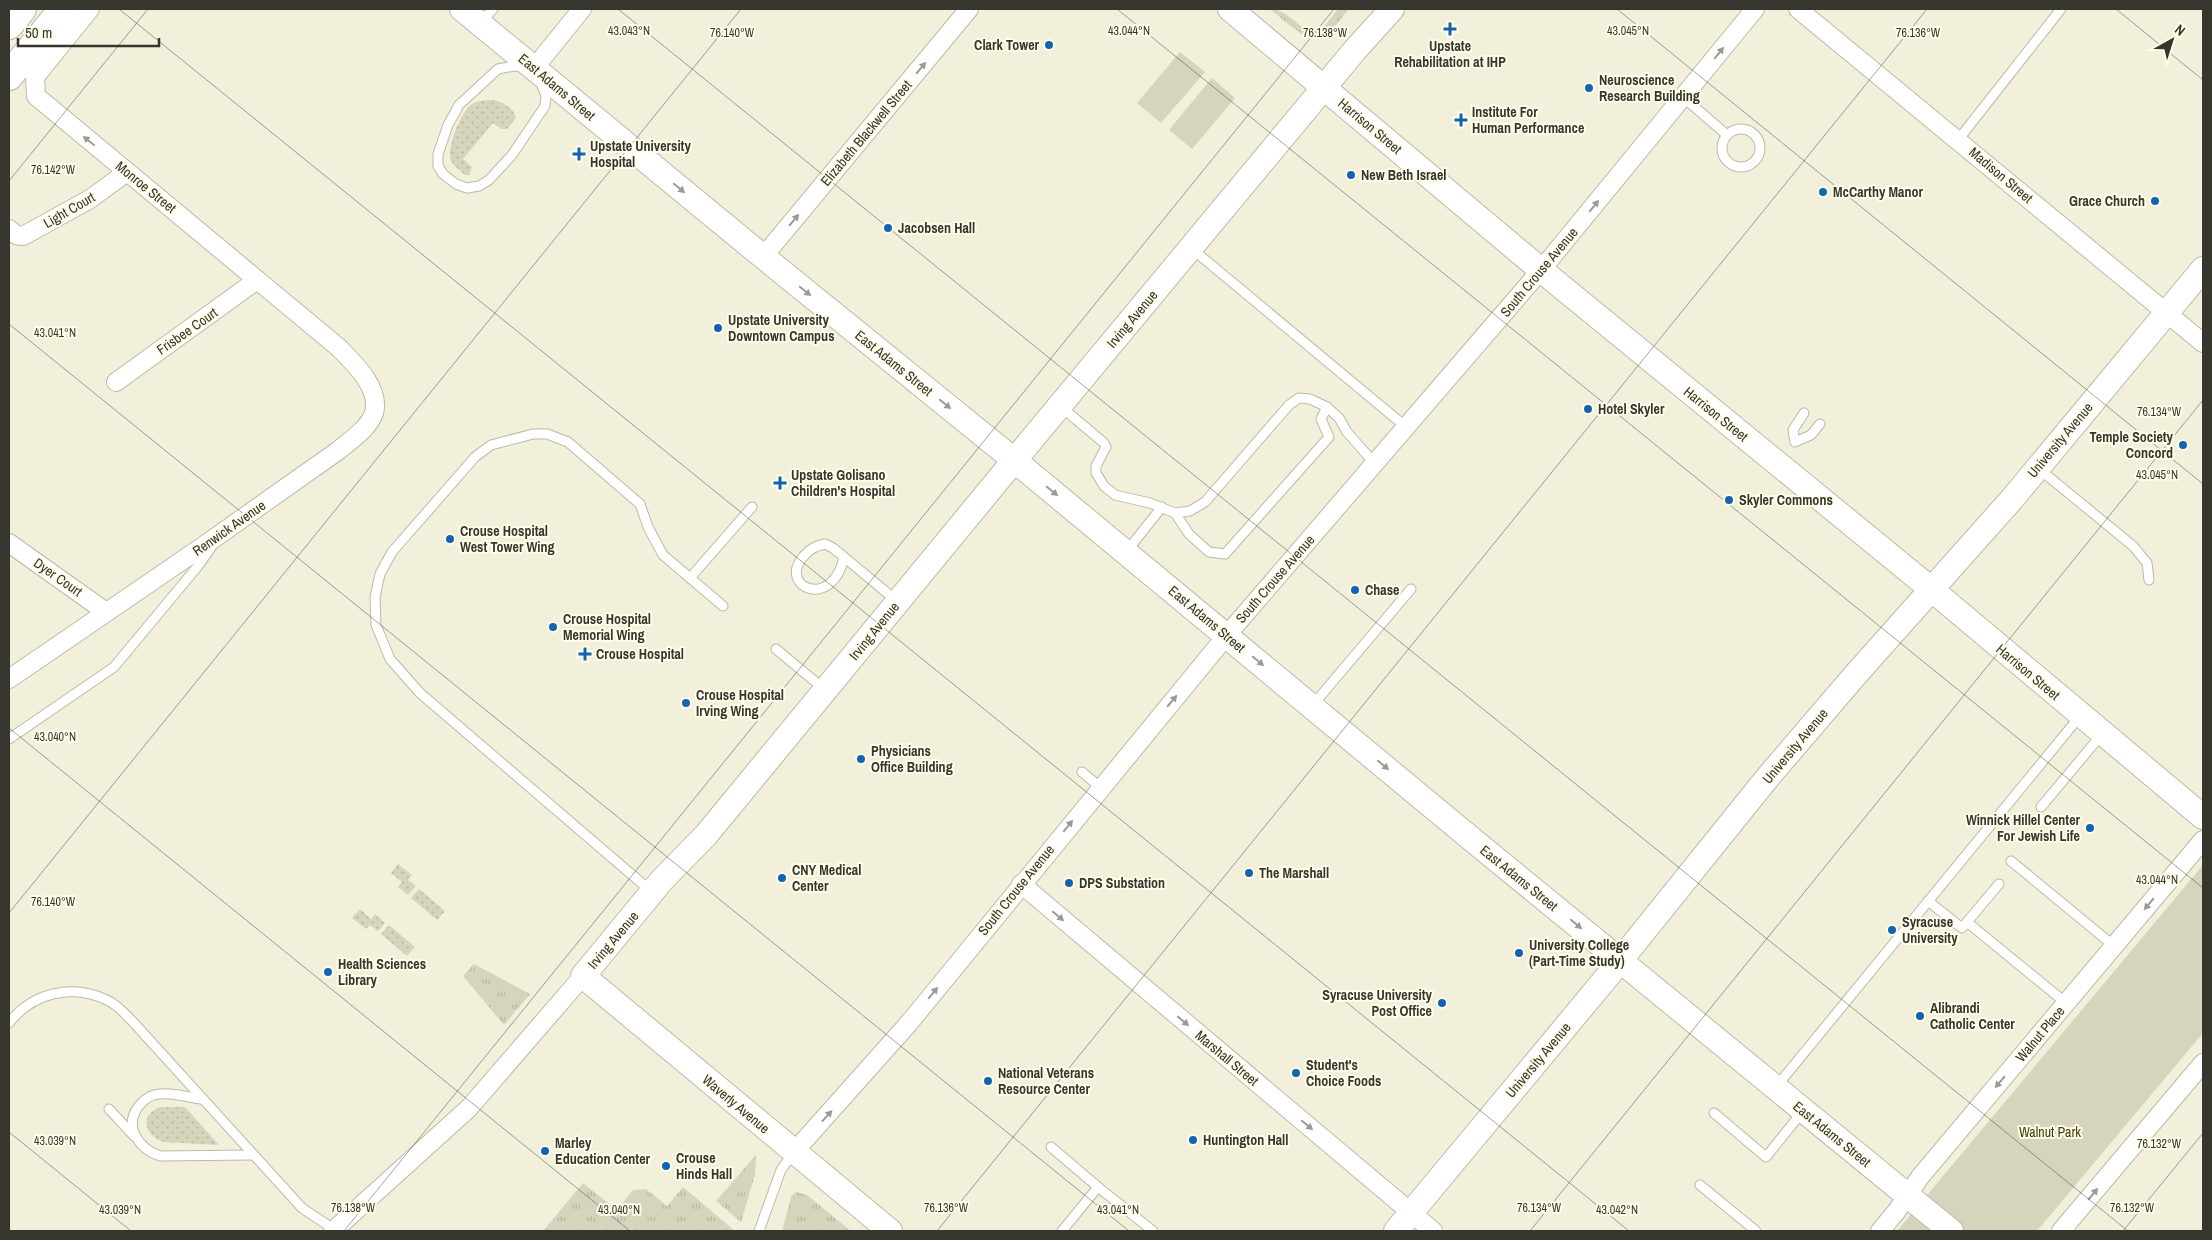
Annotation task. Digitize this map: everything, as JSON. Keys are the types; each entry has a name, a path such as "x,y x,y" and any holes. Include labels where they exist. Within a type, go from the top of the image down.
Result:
{"highway":[{"path":"9,25 22,9"},
{"path":"9,76 63,9"}],"street":[{"name":"Monroe Street","path":"90,9 35,77 36,96 338,347"},
{"name":"East Adams Street","path":"462,9 487,16 534,67 1951,1231"},
{"path":"534,67 582,9"},
{"name":"Elizabeth Blackwell Street","path":"763,257 969,9"},
{"name":"Harrison Street","path":"1230,9 1541,270 1931,589 2080,716 2203,817"},
{"name":"Irving Avenue","path":"335,1231 469,1108 652,892 706,835 1014,460 1392,9"},
{"name":"South Crouse Avenue","path":"794,1152 909,1023 1100,787 1227,635 1541,270 1755,9"},
{"name":"Madison Street","path":"1798,9 2203,343"},
{"name":"Light Court","path":"9,229 16,235 23,236 90,199 127,172"},
{"name":"University Avenue","path":"1404,1222 1768,777 2038,468 2203,269"},
{"name":"Frisbee Court","path":"116,382 257,280"},
{"name":"Renwick Avenue","path":"9,679 220,535 339,450 359,433 374,414 376,400 362,371 338,347"},
{"name":"Dyer Court","path":"9,543 106,612"},
{"name":"Walnut Place","path":"1880,1231 1920,1177 2203,840"},
{"name":"Marshall Street","path":"1021,884 1404,1222 1433,1231"},
{"name":"Waverly Avenue","path":"582,976 890,1231"},
{"path":"2061,1231 2203,1063"}],"lane":[{"path":"1958,140 2061,9"},
{"path":"514,66 534,67 546,96 545,106 512,155 489,180 479,186 467,188 456,184 443,174 438,166 438,154 448,124 459,105 498,69 514,66"},
{"path":"1683,97 1727,134"},
{"path":"1739,128 1747,129 1755,134 1761,146 1756,161 1744,167 1729,163 1722,150 1722,142 1727,134 1739,128"},
{"path":"1191,248 1406,427"},
{"path":"1059,406 1104,442 1106,447 1098,462 1096,473 1104,486 1122,498 1143,501 1175,513 1190,511 1205,502 1294,400 1299,398 1310,399 1327,407 1339,418 1347,432 1375,464"},
{"path":"1175,513 1188,534 1209,552 1225,554 1329,437 1320,419 1327,407"},
{"path":"1804,413 1793,430 1795,442 1811,436 1820,424"},
{"path":"652,892 420,693 390,659 376,626 375,597 380,574 392,552 475,457 491,445 533,434 546,434 568,442 640,504 648,527 663,555 723,606"},
{"path":"2038,468 2133,546 2147,563 2149,580"},
{"path":"690,578 752,507"},
{"path":"1126,552 1162,507"},
{"path":"9,739 114,667 198,566 220,535"},
{"path":"844,557 842,568 838,574 819,590 804,586 798,579 797,566 811,548 825,544 833,548 844,557 898,602"},
{"path":"1312,706 1411,589"},
{"path":"776,649 826,690"},
{"path":"1776,1088 2080,716"},
{"path":"2041,807 2102,734"},
{"path":"1082,772 1100,787"},
{"path":"2011,861 2114,946"},
{"path":"1928,901 1962,928 1999,884"},
{"path":"1967,922 2066,1003"},
{"path":"9,1024 26,1007 52,993 64,991 77,992 107,1000 134,1024 302,1208 335,1231"},
{"path":"134,1136 133,1117 144,1101 152,1096 168,1094 201,1099"},
{"path":"109,1109 150,1152 160,1156 252,1155"},
{"path":"1714,1113 1766,1157 1804,1110"},
{"path":"1051,1147 1154,1231"},
{"name":"South Crouse Avenue","path":"759,1231 781,1170 794,1152"},
{"path":"1700,1185 1756,1231"},
{"path":"1062,1231 1098,1187"}],"green space":[{"path":"1270,9 1282,12 1302,27 1314,32 1323,28 1338,9 1349,9 1330,31 1317,39 1312,39 1299,32"},
{"path":"1180,52 1205,72 1161,123 1137,103"},
{"path":"1212,78 1235,98 1192,149 1169,130"},
{"path":"495,100 511,109 516,118 507,129 501,129 493,123 463,159 472,167 469,175 465,175 455,167 450,155 459,122 472,104 480,101"},
{"path":"398,864 412,875 408,880 416,886 408,895 398,887 402,882 391,873"},
{"name":"Walnut Park","path":"2203,865 2203,1033 2037,1231 1897,1231"},
{"path":"419,889 445,911 437,920 411,898"},
{"path":"360,909 371,919 375,914 385,923 378,931 370,925 366,929 352,918"},
{"path":"389,925 415,947 407,956 381,934"},
{"path":"474,964 530,994 504,1025 463,976"},
{"path":"161,1107 185,1107 219,1145 163,1142 157,1139 148,1130 147,1119 149,1114"},
{"path":"756,1155 755,1175 741,1222 716,1201"},
{"path":"583,1183 617,1210 633,1190 646,1189 667,1206 683,1187 735,1231 543,1231"},
{"path":"796,1192 807,1195 851,1231 782,1231 791,1197"}],"place":[{"name":"Upstate Rehabilitation at IHP","path":"1450,29"},
{"name":"Clark Tower","path":"1049,45"},
{"name":"Neuroscience Research Building","path":"1589,88"},
{"name":"Institute For Human Performance","path":"1461,120"},
{"name":"Upstate University Hospital","path":"579,154"},
{"name":"New Beth Israel","path":"1351,175"},
{"name":"McCarthy Manor","path":"1823,192"},
{"name":"Grace Church","path":"2155,201"},
{"name":"Jacobsen Hall","path":"888,228"},
{"name":"Upstate University Downtown Campus","path":"718,328"},
{"name":"Hotel Skyler","path":"1588,409"},
{"name":"Temple Society Concord","path":"2183,445"},
{"name":"Upstate Golisano Children's Hospital","path":"780,483"},
{"name":"Skyler Commons","path":"1729,500"},
{"name":"Crouse Hospital West Tower Wing","path":"450,539"},
{"name":"Chase","path":"1355,590"},
{"name":"Crouse Hospital Memorial Wing","path":"553,627"},
{"name":"Crouse Hospital","path":"585,654"},
{"name":"Crouse Hospital Irving Wing","path":"686,703"},
{"name":"Physicians Office Building","path":"861,759"},
{"name":"Winnick Hillel Center For Jewish Life","path":"2090,828"},
{"name":"The Marshall","path":"1249,873"},
{"name":"CNY Medical Center","path":"782,878"},
{"name":"DPS Substation","path":"1069,883"},
{"name":"Syracuse University","path":"1892,930"},
{"name":"University College (Part-Time Study)","path":"1519,953"},
{"name":"Health Sciences Library","path":"328,972"},
{"name":"Syracuse University Post Office","path":"1442,1003"},
{"name":"Alibrandi Catholic Center","path":"1920,1016"},
{"name":"Student's Choice Foods","path":"1296,1073"},
{"name":"National Veterans Resource Center","path":"988,1081"},
{"name":"Huntington Hall","path":"1193,1140"},
{"name":"Marley Education Center","path":"545,1151"},
{"name":"Crouse Hinds Hall","path":"666,1166"}]}
